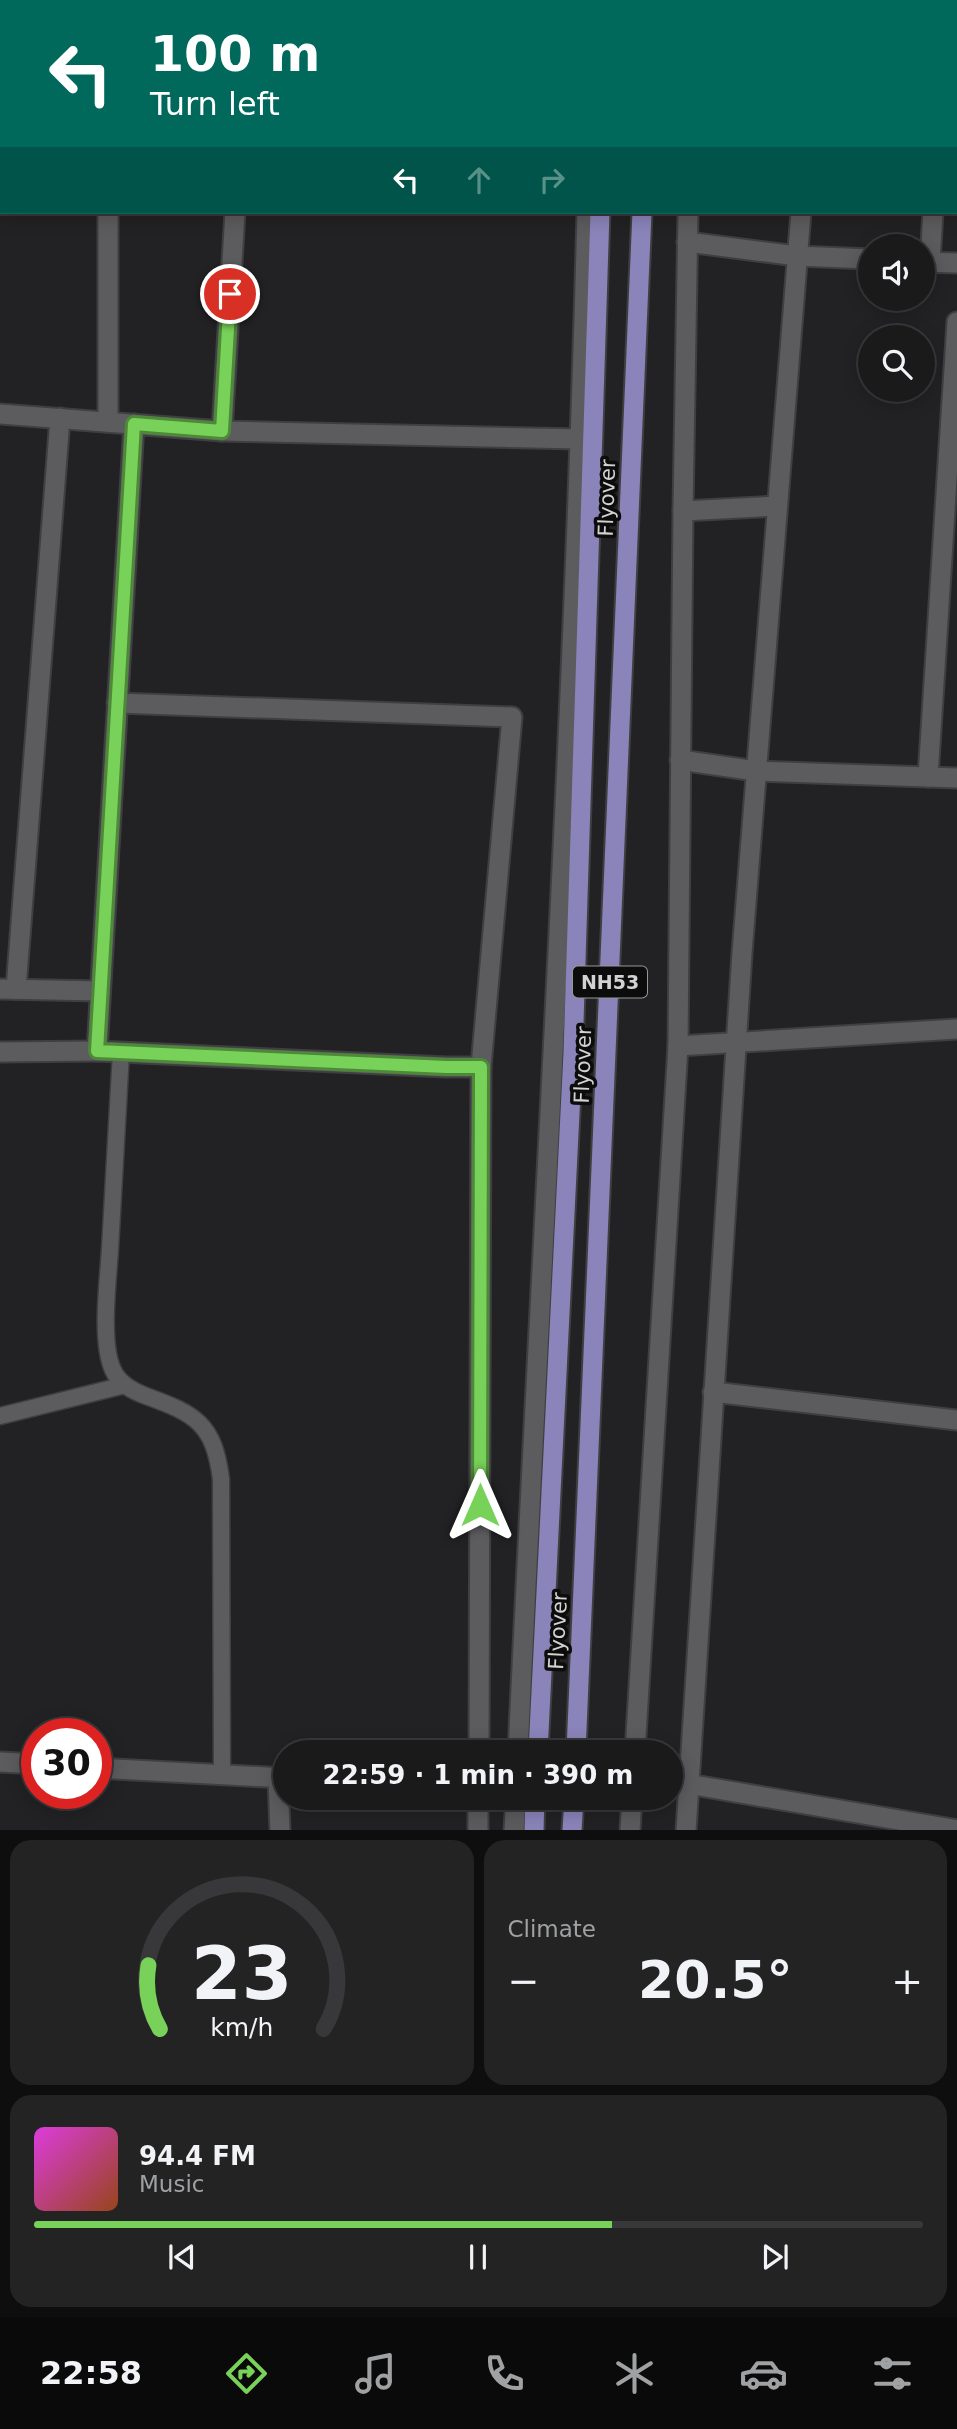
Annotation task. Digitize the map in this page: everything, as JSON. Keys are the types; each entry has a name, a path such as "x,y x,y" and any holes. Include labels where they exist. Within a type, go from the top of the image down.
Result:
{"highway":[{"name":"Flyover","path":"539,1740 573,1053 600,214"},
{"name":"Flyover","path":"577,1740 642,214"},
{"path":"534,1830 535,1810"},
{"path":"572,1830 573,1810"}],"street":[{"path":"108,214 108,422"},
{"path":"222,431 235,214"},
{"path":"519,1740 560,939 587,214"},
{"path":"636,1740 678,1046 688,214"},
{"path":"683,1740 713,1392 756,771 801,214"},
{"path":"930,234 933,214"},
{"path":"687,242 797,256 858,259"},
{"path":"935,262 957,263"},
{"path":"928,776 957,322"},
{"path":"0,414 222,431 580,439"},
{"path":"60,418 8,989 100,991"},
{"path":"97,1051 134,424"},
{"path":"683,511 777,506"},
{"path":"117,703 512,717 481,1067 479,1740"},
{"path":"680,760 756,771 957,779"},
{"path":"678,1046 957,1029"},
{"path":"0,1052 97,1051 481,1067"},
{"path":"713,1392 957,1420"},
{"path":"0,1762 21,1763"},
{"path":"112,1769 273,1778"},
{"path":"683,1785 957,1830"},
{"path":"280,1830 281,1810"},
{"path":"478,1810 478,1830"},
{"path":"514,1830 515,1810"},
{"path":"630,1830 631,1810"},
{"path":"682,1810 685,1830"}],"lane":[{"path":"121,1052 107,1305 108,1354 114,1372 125,1385 193,1416 208,1432 218,1454 221,1479 222,1775"},
{"path":"0,1416 125,1385"}],"route":[{"path":"230,294 222,431 134,424 97,1051 481,1067 480,1505"}]}
